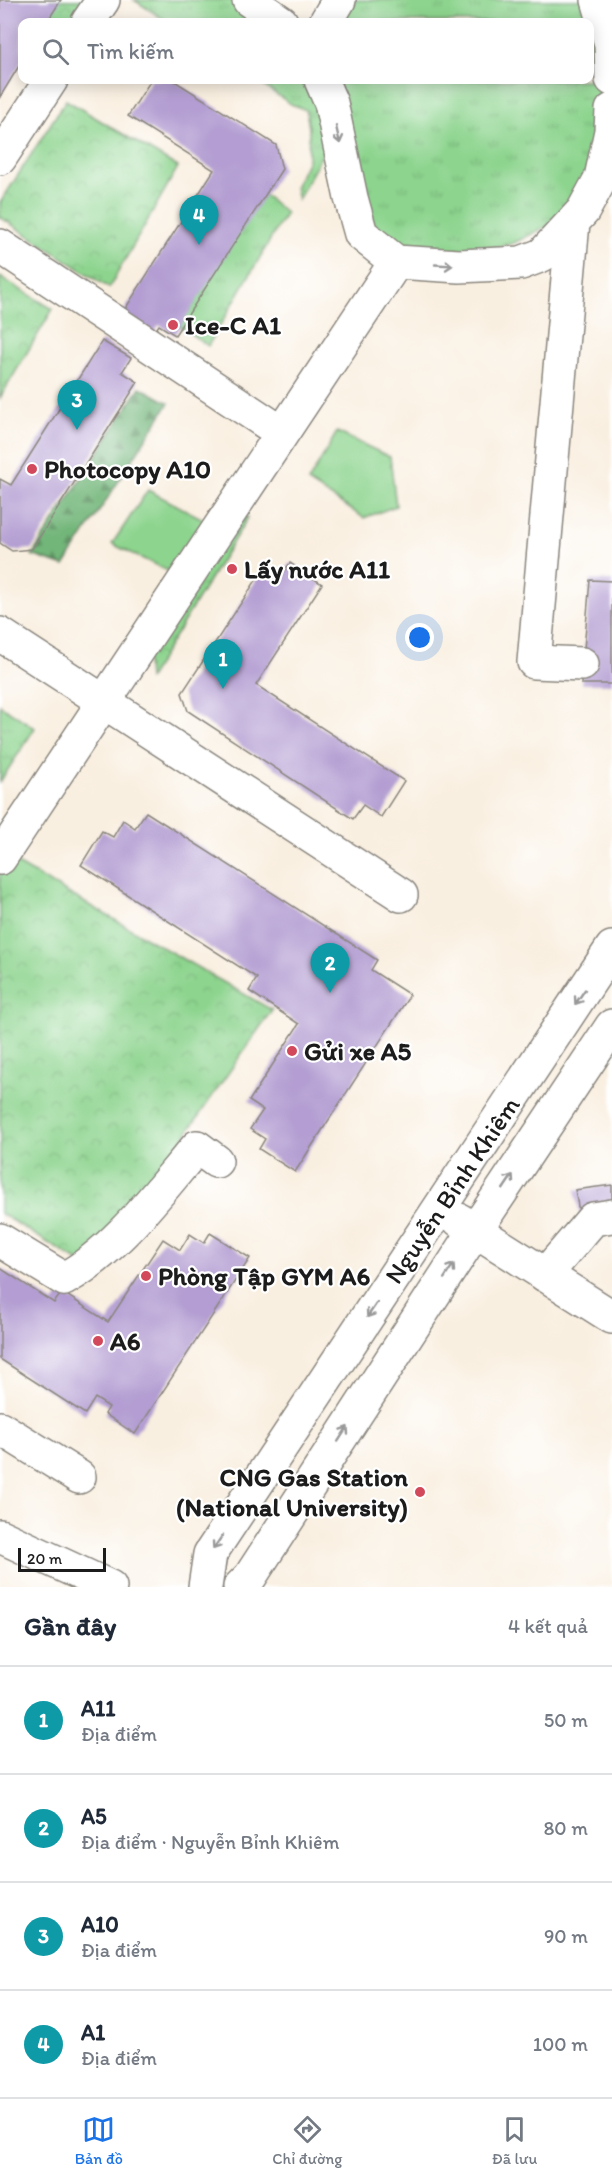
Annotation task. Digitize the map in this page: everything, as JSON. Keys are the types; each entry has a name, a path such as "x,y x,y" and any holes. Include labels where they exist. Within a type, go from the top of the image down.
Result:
{"street":[{"path":"91,18 103,0"},
{"path":"249,0 275,18"},
{"path":"328,18 339,0"},
{"path":"598,0 611,44 612,80"},
{"path":"0,158 48,84"},
{"path":"323,84 331,103 361,234 396,262 459,266 521,263 542,255 583,211 601,178 611,131 612,110"},
{"path":"573,222 534,662 582,663"},
{"path":"0,246 282,433"},
{"path":"0,858 396,262"},
{"path":"0,634 401,895"},
{"name":"Nguyễn Bỉnh Khiêm","path":"205,1587 210,1554 612,948"},
{"name":"Nguyễn Bỉnh Khiêm","path":"240,1587 250,1577 612,1026"},
{"path":"0,1240 64,1279 80,1270 126,1228 197,1147 216,1161"},
{"path":"440,1208 612,1317"},
{"path":"545,1275 593,1219 612,1216"},
{"path":"0,1428 79,1478"},
{"path":"0,1536 110,1587"}],"green space":[{"path":"49,0 94,0 83,18 36,18"},
{"path":"134,0 232,0 258,18 162,18"},
{"path":"356,0 594,0 611,91 603,132 575,202 554,223 514,243 458,257 404,249 373,224 339,84 594,84 594,18 342,18 346,6"},
{"path":"261,84 322,84 332,136 298,200 295,187 308,160 309,128 306,110 291,104"},
{"path":"66,100 178,167 109,288 0,217 0,203"},
{"path":"261,192 286,213 208,346 178,325"},
{"path":"0,277 53,309 0,398"},
{"path":"140,387 169,403 64,566 32,555"},
{"path":"337,432 390,457 396,506 364,518 308,482"},
{"path":"148,490 207,521 168,571 112,544"},
{"path":"235,511 248,517 148,680 146,650"},
{"path":"0,705 35,728 0,782"},
{"path":"0,854 272,1010 180,1143 87,1267 0,1213"}],"building":[{"path":"0,0 61,0 50,18 18,18 18,68 0,97"},
{"path":"148,84 179,84 276,145 282,169 175,335 159,325 149,340 118,320 214,170 128,116"},
{"path":"102,341 131,358 122,372 138,382 32,549 12,551 0,543 0,479 11,485"},
{"path":"290,563 322,584 256,685 404,781 381,817 363,805 353,819 188,711 182,693 262,571 277,582"},
{"path":"590,580 612,581 612,684 581,684"},
{"path":"146,812 377,960 371,970 410,995 295,1172 259,1149 265,1139 250,1129 263,1110 249,1101 299,1024 249,991 257,978 81,865 102,831 113,837 123,820 135,828"},
{"path":"612,1185 612,1212 580,1217 575,1190"},
{"name":"A6","path":"210,1233 250,1258 135,1434 105,1414 109,1407 95,1398 85,1414 0,1359 0,1268 54,1303 62,1292 108,1322 163,1239 180,1250 190,1234 204,1243"}],"place":[{"name":"A1","path":"199,245"},
{"name":"Ice-C A1","path":"173,325"},
{"name":"A10","path":"77,430"},
{"name":"Photocopy A10","path":"32,469"},
{"name":"Lấy nước A11","path":"232,569"},
{"name":"A11","path":"223,689"},
{"name":"A5","path":"330,993"},
{"name":"Gửi xe A5","path":"292,1051"},
{"name":"Phòng Tập GYM A6","path":"146,1276"},
{"name":"A6","path":"98,1341"},
{"name":"CNG Gas Station (National University)","path":"420,1492"}]}
